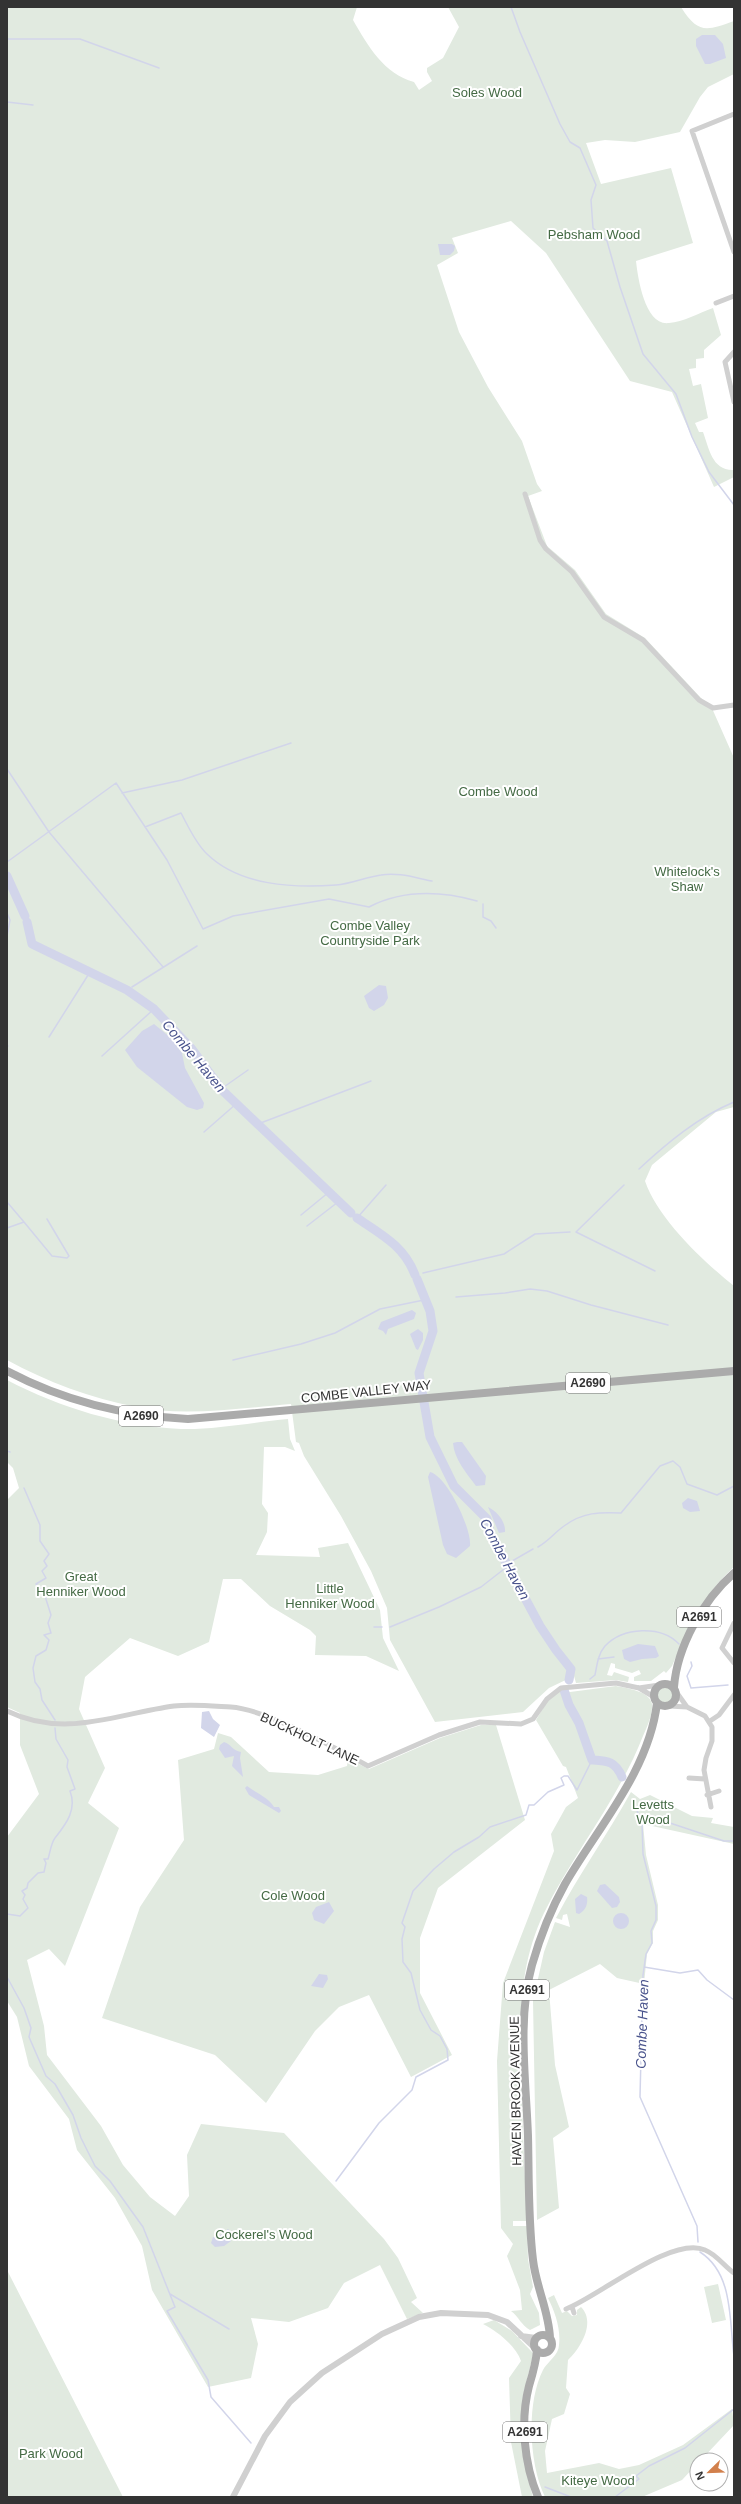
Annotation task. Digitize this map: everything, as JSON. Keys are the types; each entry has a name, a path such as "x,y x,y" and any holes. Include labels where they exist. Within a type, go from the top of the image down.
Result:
{"main road":[{"name":"COMBE VALLEY WAY","path":"7,1371 42,1388 82,1403 123,1413 163,1418 188,1419 242,1416 441,1396 734,1371"},
{"name":"A2691","path":"661,1684 676,1668 701,1614 734,1573"},
{"name":"A2691","path":"676,1668 676,1690"},
{"path":"661,1684 669,1684 676,1690 676,1700 668,1706 656,1700 655,1690 661,1684"},
{"name":"HAVEN BROOK AVENUE","path":"655,1722 656,1700"},
{"name":"HAVEN BROOK AVENUE","path":"550,2338 550,2320 537,2284 532,2236 525,2053 528,1985 532,1966 549,1917 565,1885 621,1795 655,1722 668,1706"},
{"path":"539,2337 550,2338 552,2345 548,2351 542,2352 536,2349 539,2337 550,2320"},
{"name":"A2691","path":"536,2349 536,2367"},
{"name":"A2691","path":"538,2497 528,2461 525,2425 529,2385 536,2367 548,2351"}],"street":[{"path":"734,114 692,131 734,252"},
{"path":"716,303 734,296"},
{"path":"734,352 725,362 734,402"},
{"path":"525,494 540,540 546,550 572,572 604,616 644,640 703,703 713,708 734,705"},
{"path":"734,1623 722,1648 734,1663"},
{"name":"BUCKHOLT LANE","path":"7,1711 18,1716 60,1726 83,1724 175,1706 234,1707 282,1724 334,1747 368,1766 439,1735 480,1722 521,1724 533,1719 547,1699 561,1688 616,1683 639,1688 661,1684"},
{"name":"BUCKHOLT LANE","path":"639,1688 656,1700"},
{"path":"676,1690 686,1706 710,1721 714,1732 706,1758 704,1779 711,1807"},
{"path":"710,1721 719,1715 734,1695"},
{"path":"668,1706 686,1706"},
{"path":"689,1778 704,1779"},
{"path":"707,1795 718,1791"},
{"path":"566,2309 572,2307 636,2268 688,2249 706,2250 734,2273"},
{"path":"572,2307 574,2313"},
{"path":"234,2497 265,2436 290,2402 322,2372 382,2334 419,2317 441,2313 492,2316 507,2322 536,2349"},
{"path":"521,2336 539,2337"}],"green space":[{"name":"Combe Valley Countryside Park","path":"7,7 357,7 353,20 371,49 385,66 403,78 414,82 419,90 432,81 427,72 427,68 443,58 459,27 448,7 681,7 693,22 703,28 716,27 734,21 734,74 708,87 700,97 680,132 635,142 605,140 586,143 601,184 671,168 693,243 636,261 641,289 644,300 649,309 654,317 661,322 669,323 680,321 713,308 721,335 704,350 704,358 696,359 696,368 689,369 693,386 701,384 708,418 695,423 699,432 703,432 712,457 716,463 721,467 734,470 734,477 714,487 672,392 630,381 546,253 511,221 452,238 458,253 437,265 459,332 488,387 522,441 537,484 542,491 528,496 547,546 575,570 606,614 645,638 701,698 711,706 734,758 734,1107 716,1112 652,1165 645,1181 660,1210 671,1224 696,1252 734,1286 734,1567 713,1589 697,1613 672,1666 666,1673 664,1671 651,1681 634,1681 634,1677 641,1674 639,1670 632,1673 615,1668 615,1664 611,1663 607,1675 612,1676 614,1672 629,1677 628,1682 616,1680 576,1683 574,1676 549,1688 523,1712 435,1722 390,1640 387,1608 371,1571 341,1516 304,1456 299,1443 296,1442 291,1404 193,1412 154,1410 102,1399 86,1394 54,1382 7,1360"},
{"path":"7,1380 48,1399 70,1407 113,1420 136,1424 193,1429 234,1426 288,1419 290,1439 295,1451 285,1447 264,1447 262,1504 268,1513 267,1532 256,1555 320,1557 318,1548 348,1543 380,1610 383,1638 399,1671 366,1656 315,1655 316,1636 310,1630 270,1606 241,1579 223,1579 209,1642 178,1656 130,1638 85,1677 79,1709 105,1768 88,1803 119,1828 65,1966 49,1949 27,1960 44,2026 47,2055 101,2126 123,2165 150,2197 175,2216 189,2196 187,2155 201,2124 284,2133 384,2239 398,2258 417,2298 411,2302 423,2313 407,2319 380,2265 344,2283 328,2308 289,2322 251,2318 258,2344 251,2378 208,2387 152,2290 142,2246 115,2198 77,2150 69,2119 29,2066 17,2017 7,2001 7,1837 39,1794 20,1745 20,1713 7,1707 7,1500 19,1488 13,1468 7,1462"},
{"path":"616,1686 631,1689 647,1696 652,1704 652,1712 633,1759 621,1782 544,1913 528,1957 524,1980 521,2003 520,2050 527,2221 513,2221 513,2226 527,2226 528,2259 533,2287 530,2294 539,2313 540,2325 530,2330 524,2326 511,2311 522,2310 520,2290 507,2256 513,2244 501,2228 497,2061 503,1983 554,1851 551,1834 566,1807 578,1798 566,1767 563,1766 536,1720 548,1700 562,1689 570,1692"},
{"path":"665,1686 671,1689 674,1695 671,1701 665,1704 659,1701 656,1695 659,1689"},
{"name":"Cole Wood","path":"481,1725 496,1725 525,1820 438,1888 420,1938 420,1993 452,2055 411,2077 369,1995 339,2007 315,2031 266,2103 215,2055 102,2018 140,1907 184,1840 178,1760 214,1749 218,1733 231,1737 269,1772 318,1775 347,1766 348,1759 369,1769 440,1738"},
{"name":"Levetts Wood","path":"631,1792 640,1799 650,1795 692,1816 713,1818 711,1823 734,1827 734,1844 643,1824 646,1855 658,1905 658,1920 653,1931 653,1943 647,1954 644,1984 617,1978 600,1964 549,1990 555,2065 569,2127 553,2138 559,2208 537,2220 533,2001 544,1952 555,1922 570,1927 567,1914 563,1915 562,1920 556,1918"},
{"name":"Park Wood","path":"7,2270 123,2497 7,2497"},
{"path":"718,2284 726,2320 712,2323 704,2287"},
{"name":"Kiteye Wood","path":"554,2295 562,2313 567,2311 572,2316 577,2315 577,2310 581,2307 585,2313 587,2327 578,2349 568,2360 566,2388 570,2394 564,2414 552,2419 545,2451 547,2473 599,2463 619,2469 639,2465 683,2445 732,2409 734,2425 709,2452 689,2452 689,2473 682,2480 642,2497 545,2497 540,2484 533,2451 532,2416 534,2399 543,2370 558,2349 558,2327 548,2298"},
{"path":"494,2320 512,2331 533,2353 523,2398 521,2440 533,2497 522,2497 511,2442 509,2378 521,2361 519,2355 505,2340 483,2324"}],"water":[{"path":"702,35 715,35 723,44 726,58 710,64 705,64 696,46 696,39"},
{"path":"438,244 452,244 455,246 454,251 450,255 440,255"},
{"path":"379,985 386,986 388,998 384,1005 374,1011 369,1008 364,996"},
{"path":"154,1024 171,1038 182,1053 185,1068 204,1103 203,1108 197,1110 187,1107 137,1067 125,1050 142,1031"},
{"path":"412,1310 416,1313 414,1319 388,1329 386,1335 383,1331 378,1329 381,1322"},
{"path":"418,1329 423,1333 423,1340 418,1350 416,1349 410,1334"},
{"path":"462,1442 486,1476 485,1485 476,1486 462,1466 454,1449 453,1443"},
{"path":"430,1472 444,1483 451,1493 463,1516 467,1528 470,1538 470,1546 456,1558 447,1554 443,1545 428,1477"},
{"path":"688,1498 697,1501 700,1511 690,1512 683,1508 682,1503"},
{"path":"488,1507 495,1511 500,1517 504,1524 505,1532 499,1533"},
{"path":"638,1644 655,1646 659,1656 656,1658 630,1662 624,1659 622,1650"},
{"path":"209,1711 213,1719 220,1725 214,1737 201,1728 202,1712"},
{"path":"224,1742 241,1752 240,1758 243,1777 232,1766 234,1756 225,1758 219,1749 220,1745"},
{"path":"247,1786 266,1798 274,1807 279,1807 281,1811 279,1813 249,1795 245,1788"},
{"path":"605,1884 619,1897 620,1902 617,1907 612,1908 597,1891 600,1885"},
{"path":"581,1894 587,1897 587,1902 585,1909 579,1914 576,1913 575,1899"},
{"path":"329,1902 334,1911 324,1924 314,1920 312,1913 316,1907"},
{"path":"618,1913 624,1913 629,1918 627,1927 624,1929 618,1929 613,1924 613,1918"},
{"path":"319,1974 327,1975 328,1979 323,1988 311,1986"},
{"path":"228,2229 232,2233 231,2241 224,2246 215,2247 211,2243 213,2237 218,2237"}],"waterway":[{"path":"511,7 520,32 560,124 570,142 580,148 596,185 591,200 593,228 607,241 620,287 643,354 676,394 692,437 709,472 734,505"},
{"path":"7,39 80,39 159,68"},
{"path":"7,102 33,105"},
{"path":"122,793 182,780 291,743"},
{"path":"7,769 49,832 163,967"},
{"path":"7,862 116,783 167,860 203,929 233,916 329,899 369,907 395,897 422,894 450,895 477,901"},
{"path":"145,827 181,813 199,845 220,865 235,873 268,883 302,886 336,885 387,874 432,881"},
{"name":"Combe Haven","path":"7,876 25,916"},
{"path":"483,904 483,917 491,921 496,928"},
{"path":"7,913 10,920 7,936"},
{"name":"Combe Haven","path":"27,922 32,944 127,990 154,1009 191,1048 222,1090 351,1213"},
{"path":"132,987 197,946"},
{"path":"49,1037 90,972"},
{"path":"102,1056 154,1009"},
{"path":"221,1089 248,1070"},
{"path":"258,1124 371,1081"},
{"path":"639,1169 684,1131 708,1115 734,1102"},
{"path":"204,1132 236,1104"},
{"path":"357,1218 386,1185"},
{"path":"624,1185 576,1232 655,1271"},
{"path":"301,1215 329,1192"},
{"path":"7,1202 24,1222 7,1228"},
{"path":"307,1226 338,1202"},
{"name":"Combe Haven","path":"357,1218 391,1242 405,1256 415,1275"},
{"path":"24,1222 52,1256 67,1258 69,1256 47,1219"},
{"path":"423,1273 504,1254 535,1234 570,1232"},
{"name":"Combe Haven","path":"417,1279 430,1311 433,1331 419,1373 430,1437 454,1486 487,1519 491,1535 540,1626 571,1669 569,1680"},
{"path":"456,1297 505,1293 530,1289 547,1291 591,1305 668,1325"},
{"path":"233,1360 301,1344 335,1333 380,1309 424,1300"},
{"path":"538,1547 571,1521 585,1515 599,1513 621,1513 660,1466 673,1461 680,1467 687,1484 717,1495 734,1486"},
{"path":"24,1488 40,1525 40,1541 49,1554 44,1561 47,1566 42,1571 46,1578 36,1584 44,1593 51,1615 48,1623 51,1633 44,1635 49,1640 46,1650 36,1656 33,1668 35,1682 40,1689 42,1700 55,1720"},
{"path":"507,1564 533,1549"},
{"path":"390,1627 439,1607 481,1587 508,1566"},
{"path":"374,1627 382,1627"},
{"path":"590,1679 595,1675 598,1660 605,1646 622,1635 632,1632 652,1631 671,1638 679,1644"},
{"path":"598,1659 614,1657"},
{"path":"691,1662 692,1666 687,1676 691,1688 728,1685"},
{"name":"Combe Haven","path":"564,1690 569,1705 579,1723 592,1760 607,1762 614,1765 622,1777"},
{"path":"7,1914 20,1916 28,1908 23,1899 25,1895 22,1891 27,1888 28,1883 38,1873 44,1872 46,1863 44,1859 48,1859 54,1840 70,1816 72,1804 70,1791 75,1789 67,1767 68,1760 56,1739 55,1728"},
{"path":"336,2181 379,2123 412,2090 416,2077 448,2060 447,2049 440,2036 431,2030 420,2010 411,1973 403,1962 402,1939 405,1927 402,1923 413,1891 434,1869 454,1852 479,1837 490,1827 526,1815 529,1805 534,1805 548,1792 564,1785 561,1778 564,1776 568,1776 577,1790 592,1760"},
{"name":"Combe Haven","path":"633,1801 642,1823 643,1854 656,1906 656,1920 651,1931 652,1943 646,1954 643,1975 640,2097 697,2226 698,2242"},
{"path":"642,1823 670,1823 724,1841 734,1841"},
{"path":"644,1967 680,1973 698,1970 707,1980 734,2000"},
{"path":"7,1977 24,2008 31,2028 29,2037 46,2076 55,2084 73,2115 81,2138 95,2166 110,2181 143,2227 175,2307 167,2311 208,2380 211,2397 251,2443"},
{"name":"Combe Haven","path":"700,2252 711,2261 719,2273 724,2285 728,2299 734,2356"},
{"path":"170,2294 229,2329"},
{"path":"615,2497 639,2479 636,2476 649,2466 685,2448 734,2409"},
{"path":"545,2487 571,2497"}],"park label":[{"name":"Soles Wood","path":"487,92"},
{"name":"Pebsham Wood","path":"594,234"},
{"name":"Combe Wood","path":"498,791"},
{"name":"Whitelock's Shaw","path":"687,878"},
{"name":"Great Henniker Wood","path":"81,1584"},
{"name":"Little Henniker Wood","path":"330,1596"},
{"name":"Cockerel's Wood","path":"264,2234"}]}
